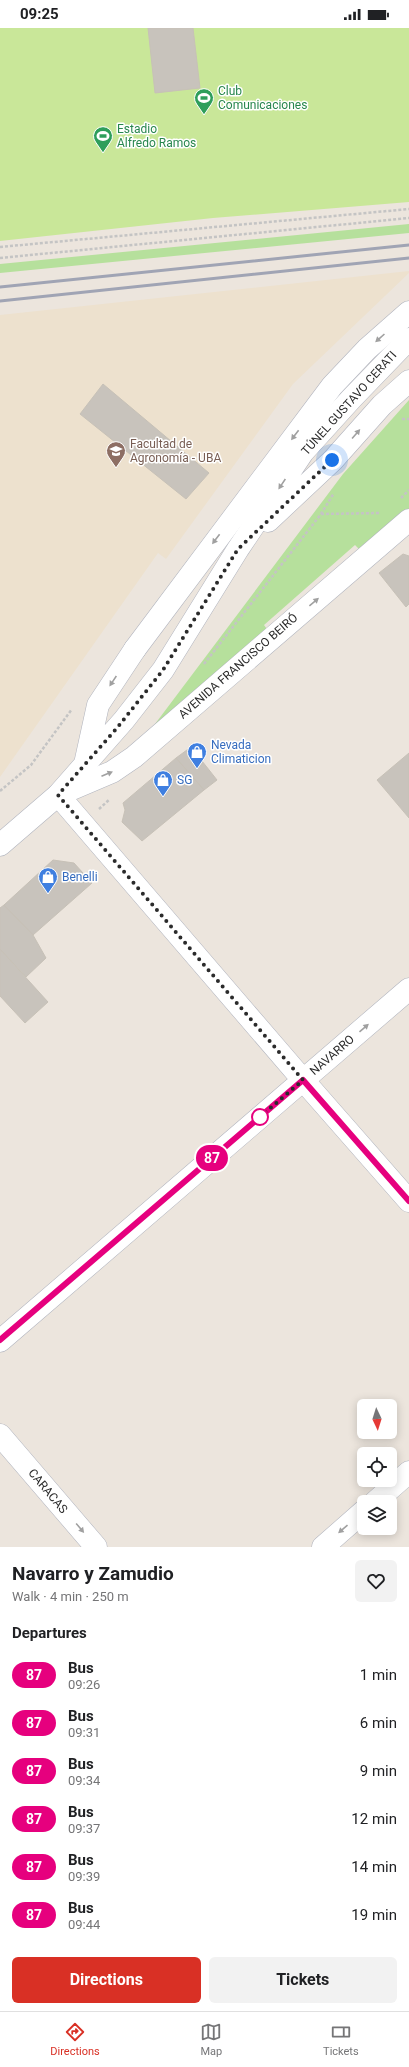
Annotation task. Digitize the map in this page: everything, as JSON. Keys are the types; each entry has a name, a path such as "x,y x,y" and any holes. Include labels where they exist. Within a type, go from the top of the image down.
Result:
{"street":[{"path":"85,766 98,705 135,649 332,386 368,349 409,312"},
{"name":"TÚNEL GUSTAVO CERATI","path":"85,766 163,670 238,549 303,452 351,399 409,339"},
{"name":"TÚNEL GUSTAVO CERATI","path":"238,549 332,460 382,405 409,381"},
{"name":"AVENIDA FRANCISCO BEIRÓ","path":"58,795 112,772 134,757 409,520"},
{"name":"AVENIDA FRANCISCO BEIRÓ","path":"0,845 58,795 85,766"},
{"path":"58,795 409,1201"},
{"name":"NAVARRO","path":"0,1340 409,989"},
{"name":"CARACAS","path":"0,1435 96,1547"},
{"path":"382,1495 409,1472"},
{"path":"323,1547 357,1517"}],"path":[{"path":"0,247 409,209"},
{"path":"0,258 409,218"},
{"path":"396,424 402,419 409,419"},
{"path":"202,666 321,514 337,486"},
{"path":"321,514 383,513"}],"shaded area":[{"name":"Facultad de Agronomía - UBA","path":"409,271 409,273 293,384 166,559 158,553 0,777 0,315"}],"green space":[{"name":"Club Comunicaciones","path":"0,28 409,28 409,202 213,218 0,241"},
{"path":"409,224 409,233 0,273 0,264"},
{"path":"409,400 409,510 361,551 355,545 264,625 269,632 158,726 155,724 343,474"}],"building":[{"path":"148,28 193,28 200,88 155,93"},
{"path":"103,384 209,473 186,499 80,414"},
{"path":"403,554 409,556 409,604 406,607 379,573"},
{"name":"Nevada Climaticion","path":"191,747 217,780 204,790 176,758"},
{"path":"409,753 409,818 377,780"},
{"name":"SG","path":"176,758 204,790 142,841 122,822 125,810 123,803"},
{"name":"Benelli","path":"53,860 74,863 92,883 33,935 4,905"},
{"path":"4,905 33,935 46,958 26,977 0,949 0,908"},
{"path":"0,949 48,1002 25,1023 0,996"}],"railway":[{"path":"0,287 409,245"},
{"path":"0,301 409,258"}],"bus line":[{"name":"87","path":"0,1340 303,1080 409,1201"}],"place":[{"name":"Club Comunicaciones","path":"204,115"},
{"name":"Estadio Alfredo Ramos","path":"103,153"},
{"name":"Facultad de Agronomía - UBA","path":"116,468"},
{"name":"Nevada Climaticion","path":"197,769"},
{"name":"SG","path":"163,797"},
{"name":"Benelli","path":"48,894"}],"route":[{"path":"260,1117 303,1080 58,795 124,720 163,670 238,549 332,460"}]}
